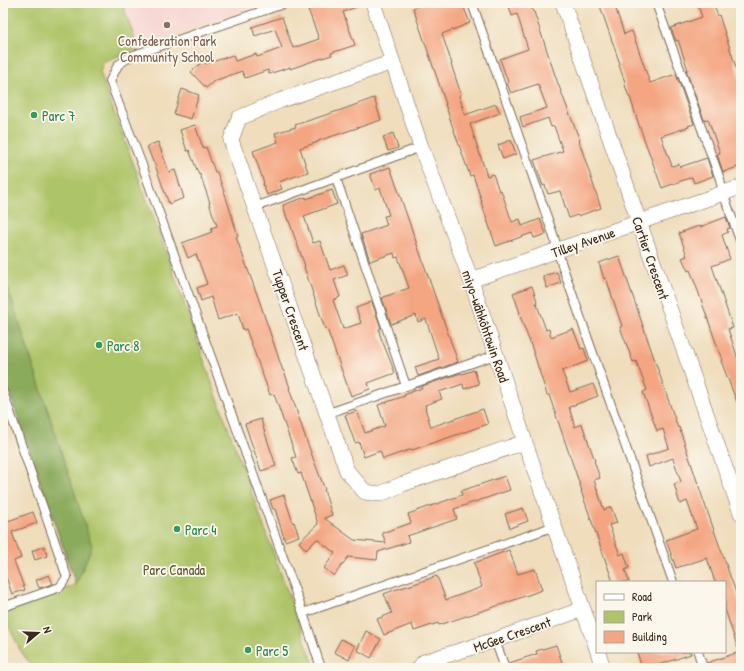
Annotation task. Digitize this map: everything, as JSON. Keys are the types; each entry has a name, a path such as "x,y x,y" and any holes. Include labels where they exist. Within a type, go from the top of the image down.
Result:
{"street":[{"name":"miyo-wâhkôhtowin Road","path":"373,3 422,147 471,280 495,355 596,646"},
{"name":"Cartier Crescent","path":"563,3 741,513"},
{"name":"Tupper Crescent","path":"393,62 278,101 238,118 231,140 326,414 347,471 365,492 380,494 403,484 525,442"},
{"name":"Tilley Avenue","path":"471,280 741,187"},
{"name":"McGee Crescent","path":"419,668 424,662 495,640 583,609"},
{"path":"598,653 604,668"}],"lane":[{"path":"286,3 131,56 118,65 110,81 142,165 321,668"},
{"path":"472,3 673,581"},
{"path":"656,3 720,180 741,243"},
{"path":"255,207 422,147"},
{"path":"336,178 406,386"},
{"path":"326,414 495,355"},
{"path":"3,392 67,577 60,587 3,607"},
{"path":"302,613 554,526"},
{"path":"495,640 505,668"},
{"path":"698,653 703,668"}],"shaded area":[{"name":"Confederation Park Community School","path":"122,3 270,3 138,48"}],"green space":[{"name":"Parc Canada","path":"3,3 122,3 138,48 103,62 100,72 315,668 30,668 30,664 20,650 3,614 3,611 76,585 3,374"},
{"path":"3,273 92,546 76,585 3,374"}],"building":[{"path":"325,3 364,3 343,12 355,45 331,53 332,55 290,69 290,67 269,74 268,70 245,78 242,71 214,81 206,88 191,72 203,61 206,64 233,55 235,61 256,54 257,57 282,48 275,29 255,36 252,27 282,17 293,48 319,39 308,9"},
{"path":"427,3 462,3 470,23 442,34 461,94 459,95 465,115 496,104 500,113 470,124 487,176 493,174 499,191 501,190 512,222 520,219 522,226 540,219 546,234 534,238 532,233 496,246 473,175 470,176 452,125 413,8"},
{"path":"508,3 530,3 580,141 601,208 569,218 560,191 548,194 545,185 543,186 534,160 563,151 554,126 551,127 548,118 523,127 520,117 547,108 538,84 511,93 507,83 508,82 500,59 528,49 517,14 512,16"},
{"path":"599,3 614,3 624,34 632,31 650,83 676,74 694,124 661,136 672,166 679,164 680,167 707,158 713,176 694,183 692,177 662,188 629,97 619,65 620,64"},
{"path":"697,3 713,3 718,16 719,15 741,83 741,166 723,172 717,154 720,153 708,119 704,120 686,70 688,70 678,40 676,41 671,28 702,17"},
{"path":"182,89 199,95 191,119 174,114"},
{"path":"374,98 381,120 300,148 308,172 279,182 282,189 267,195 253,151 278,142 275,133 296,127 295,125"},
{"path":"195,125 203,148 206,147 225,194 238,236 236,237 325,490 332,515 324,518 354,540 386,543 382,533 411,523 408,514 462,495 461,491 505,476 510,490 454,509 457,519 407,536 409,542 378,552 377,560 348,557 334,576 324,568 335,553 317,539 306,550 299,542 318,524 301,473 298,474 292,458 296,457 274,394 270,395 246,329 243,330 238,313 218,320 211,297 201,301 197,288 207,284 196,254 188,258 182,243 212,232 211,228 217,226 200,174 199,175 189,150 187,151 180,130"},
{"path":"393,133 398,148 388,151 383,137"},
{"path":"511,140 516,154 503,159 498,145"},
{"path":"158,142 169,172 175,170 184,198 169,204 147,146"},
{"path":"390,167 458,362 418,376 415,367 439,359 426,319 418,322 416,315 391,324 382,298 409,288 398,257 395,258 394,253 370,261 361,234 387,225 384,216 389,215 380,188 376,190 370,174"},
{"path":"332,190 337,204 304,216 313,243 320,241 330,270 344,265 348,275 334,280 340,297 333,300 343,329 361,323 356,308 372,302 381,328 379,329 380,335 395,373 368,383 370,389 351,396 327,329 325,329 304,267 305,266 283,205"},
{"path":"726,217 730,228 727,229 728,232 722,235 730,259 712,266 733,328 728,329 741,368 741,410 721,361 722,360 690,270 688,271 682,258 687,256 679,233"},
{"path":"619,256 741,607 741,664 731,668 708,668 707,663 739,652 726,612 726,581 715,581 707,558 676,568 666,540 697,529 687,501 680,504 674,484 681,482 673,458 649,467 646,456 669,448 663,429 657,431 643,392 647,390 636,361 633,362 620,327 622,326 606,278 604,279 599,263"},
{"path":"557,272 561,283 547,288 543,276"},
{"path":"532,286 546,330 549,329 551,337 573,329 581,349 584,348 588,361 562,371 570,392 593,384 598,396 569,407 575,427 582,424 595,461 600,478 594,480 604,510 611,507 617,523 609,525 620,555 624,553 629,568 625,570 629,581 613,581 549,395 547,395 513,293"},
{"path":"474,370 479,384 464,389 463,384 439,392 442,399 425,405 425,408 431,427 483,409 488,424 383,459 380,451 364,457 359,442 355,443 345,415 357,411 365,433 385,426 378,405 405,396 404,395 422,388 422,386"},
{"path":"261,419 276,466 261,471 245,424"},
{"path":"284,495 299,536 285,541 275,509 273,509 270,500"},
{"path":"523,508 528,521 510,528 505,514"},
{"path":"3,511 5,511 8,521 33,512 37,523 12,532 21,558 14,561 25,590 12,594 3,568"},
{"path":"44,546 47,556 35,560 32,551"},
{"path":"509,550 518,574 535,569 542,590 439,625 438,623 414,631 412,624 384,635 377,619 392,613 384,594 437,576 446,600 482,587 474,563"},
{"path":"49,575 53,584 39,588 36,580"},
{"path":"366,631 381,639 371,658 357,650"},
{"path":"341,639 355,646 349,660 334,652"},
{"path":"556,645 564,668 510,668 509,663 537,654 536,651"},
{"path":"637,653 691,653 650,668 642,668"}],"place":[{"name":"Confederation Park Community School","path":"167,25"},
{"name":"Parc 7","path":"34,115"},
{"name":"Parc 8","path":"99,345"},
{"name":"Parc 4","path":"177,529"},
{"name":"Parc 5","path":"248,650"}]}
